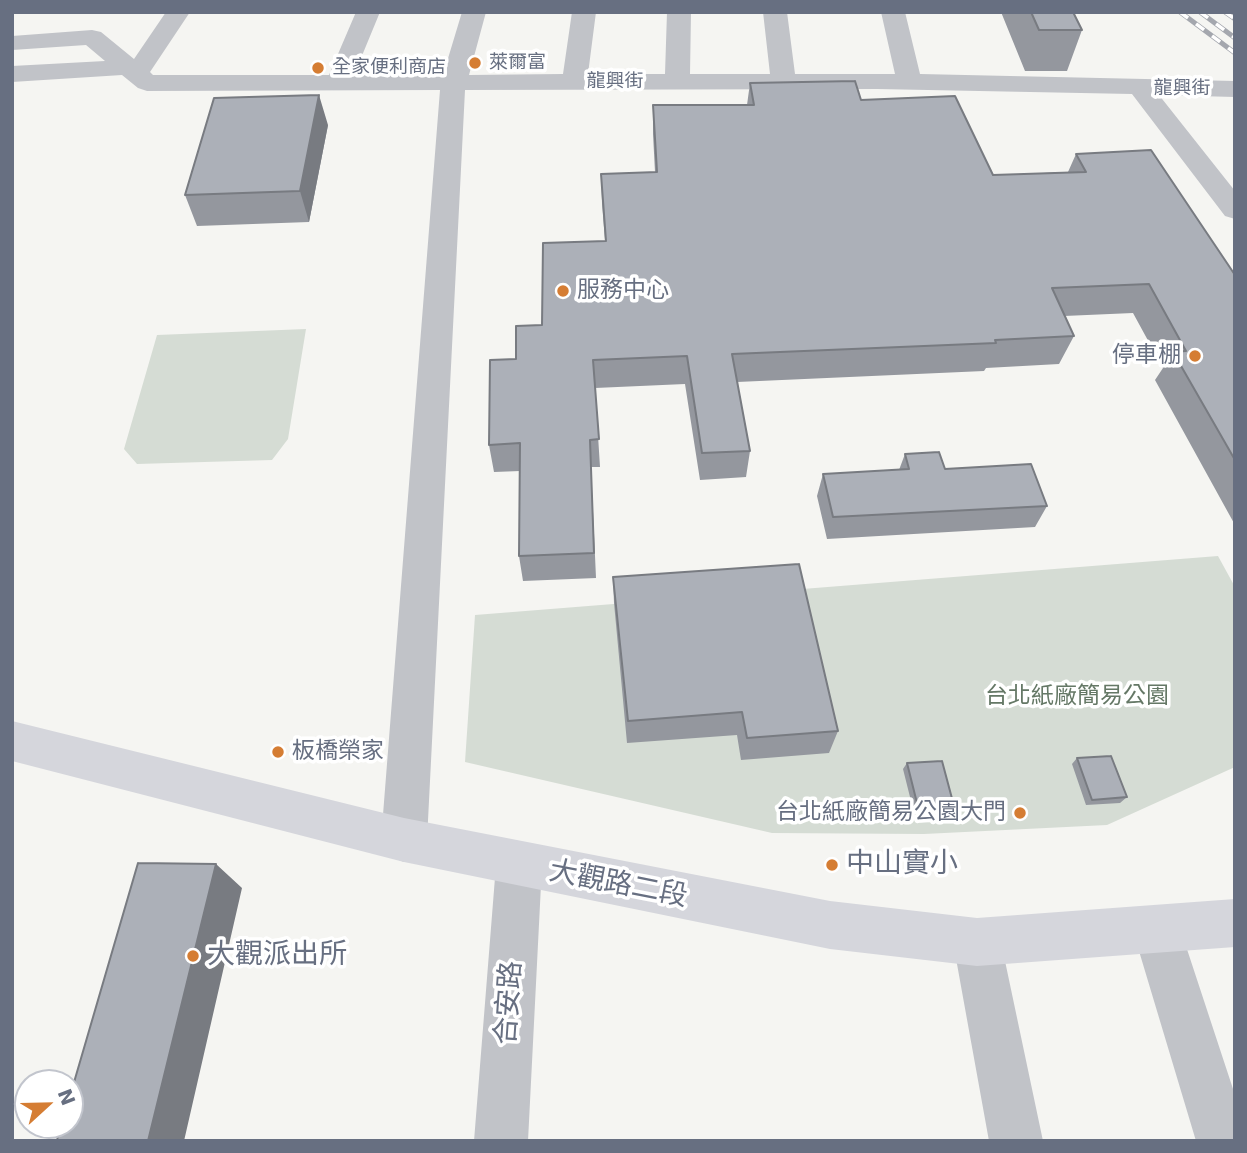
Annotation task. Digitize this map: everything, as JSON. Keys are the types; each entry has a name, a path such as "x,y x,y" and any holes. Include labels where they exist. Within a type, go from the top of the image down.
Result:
{"main road":[{"name":"大觀路二段","path":"12,741 404,840 830,925 977,942 1157,931 1235,923"}],"street":[{"path":"12,43 92,37 83,12"},
{"path":"12,74 130,71 178,12"},
{"path":"338,84 368,12"},
{"path":"404,840 453,85 474,12"},
{"path":"574,82 584,12"},
{"path":"677,83 679,12"},
{"path":"775,12 784,83"},
{"path":"893,12 909,82"},
{"name":"龍興街","path":"92,37 147,83 453,85 574,82 909,82 1235,89"},
{"path":"1141,89 1235,210"},
{"name":"合安路","path":"501,1141 519,865"},
{"path":"1157,931 1223,1141"},
{"path":"977,942 1016,1141"}],"green space":[{"path":"306,329 288,439 272,460 137,464 124,449 157,335"},
{"name":"台北紙廠簡易公園","path":"1218,556 1235,587 1235,767 1107,825 924,834 772,833 465,762 475,615"}],"building":[{"path":"1031,12 1073,12 1082,30 1039,30"},
{"path":"855,81 861,100 955,96 993,175 1086,172 1076,154 1151,150 1235,275 1235,460 1173,352 1186,351 1149,284 1052,288 1074,336 995,340 996,343 732,354 750,451 702,453 687,356 593,360 599,439 590,440 594,553 519,556 520,443 489,445 490,360 516,359 516,326 542,325 543,243 606,241 601,174 657,172 653,105 754,105 750,83"},
{"path":"319,95 300,191 185,195 214,98"},
{"path":"939,452 945,469 1031,464 1047,506 833,517 823,474 909,469 905,454"},
{"path":"799,564 838,731 747,738 742,712 628,721 613,577"},
{"path":"1111,756 1127,797 1092,800 1077,758"},
{"path":"942,761 954,806 918,807 907,763"},
{"path":"138,863 216,864 148,1141 57,1140 84,1139 84,1069 78,1069"}],"railway":[{"path":"1180,12 1235,53"},
{"path":"1200,12 1235,38"},
{"path":"1225,12 1235,19"}],"place":[{"name":"萊爾富","path":"475,63"},
{"name":"全家便利商店","path":"318,68"},
{"name":"服務中心","path":"563,291"},
{"name":"停車棚","path":"1195,356"},
{"name":"板橋榮家","path":"278,752"},
{"name":"台北紙廠簡易公園大門","path":"1020,813"},
{"name":"中山實小","path":"832,865"},
{"name":"大觀派出所","path":"193,956"}]}
